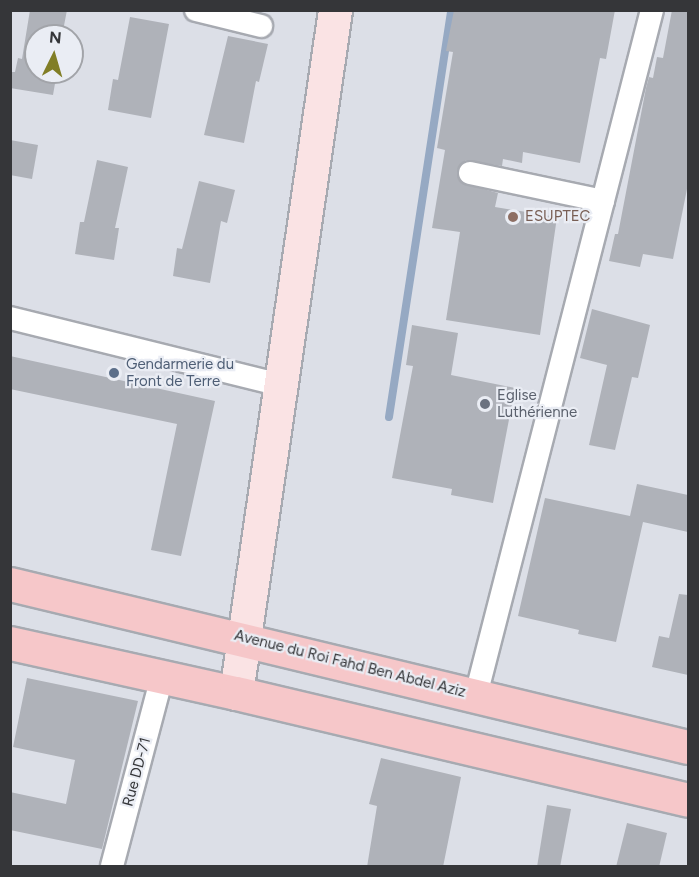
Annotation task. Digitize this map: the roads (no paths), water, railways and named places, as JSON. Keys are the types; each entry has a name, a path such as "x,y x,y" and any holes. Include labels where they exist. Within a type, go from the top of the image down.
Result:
{"main road":[{"name":"Avenue du Roi Fahd Ben Abdel Aziz","path":"10,584 688,747"},
{"path":"10,643 236,693 688,800"}],"street":[{"path":"196,10 261,26"},
{"path":"236,693 242,638 335,10"},
{"path":"476,695 651,10"},
{"path":"470,173 603,201"},
{"path":"10,318 280,385"},
{"name":"Rue DD-71","path":"112,867 162,677"}],"waterway":[{"path":"389,417 451,10"}],"place":[{"name":"ESUPTEC","path":"513,217"},
{"name":"Gendarmerie du Front de Terre","path":"114,373"},
{"name":"Eglise Luthérienne","path":"485,404"}]}
